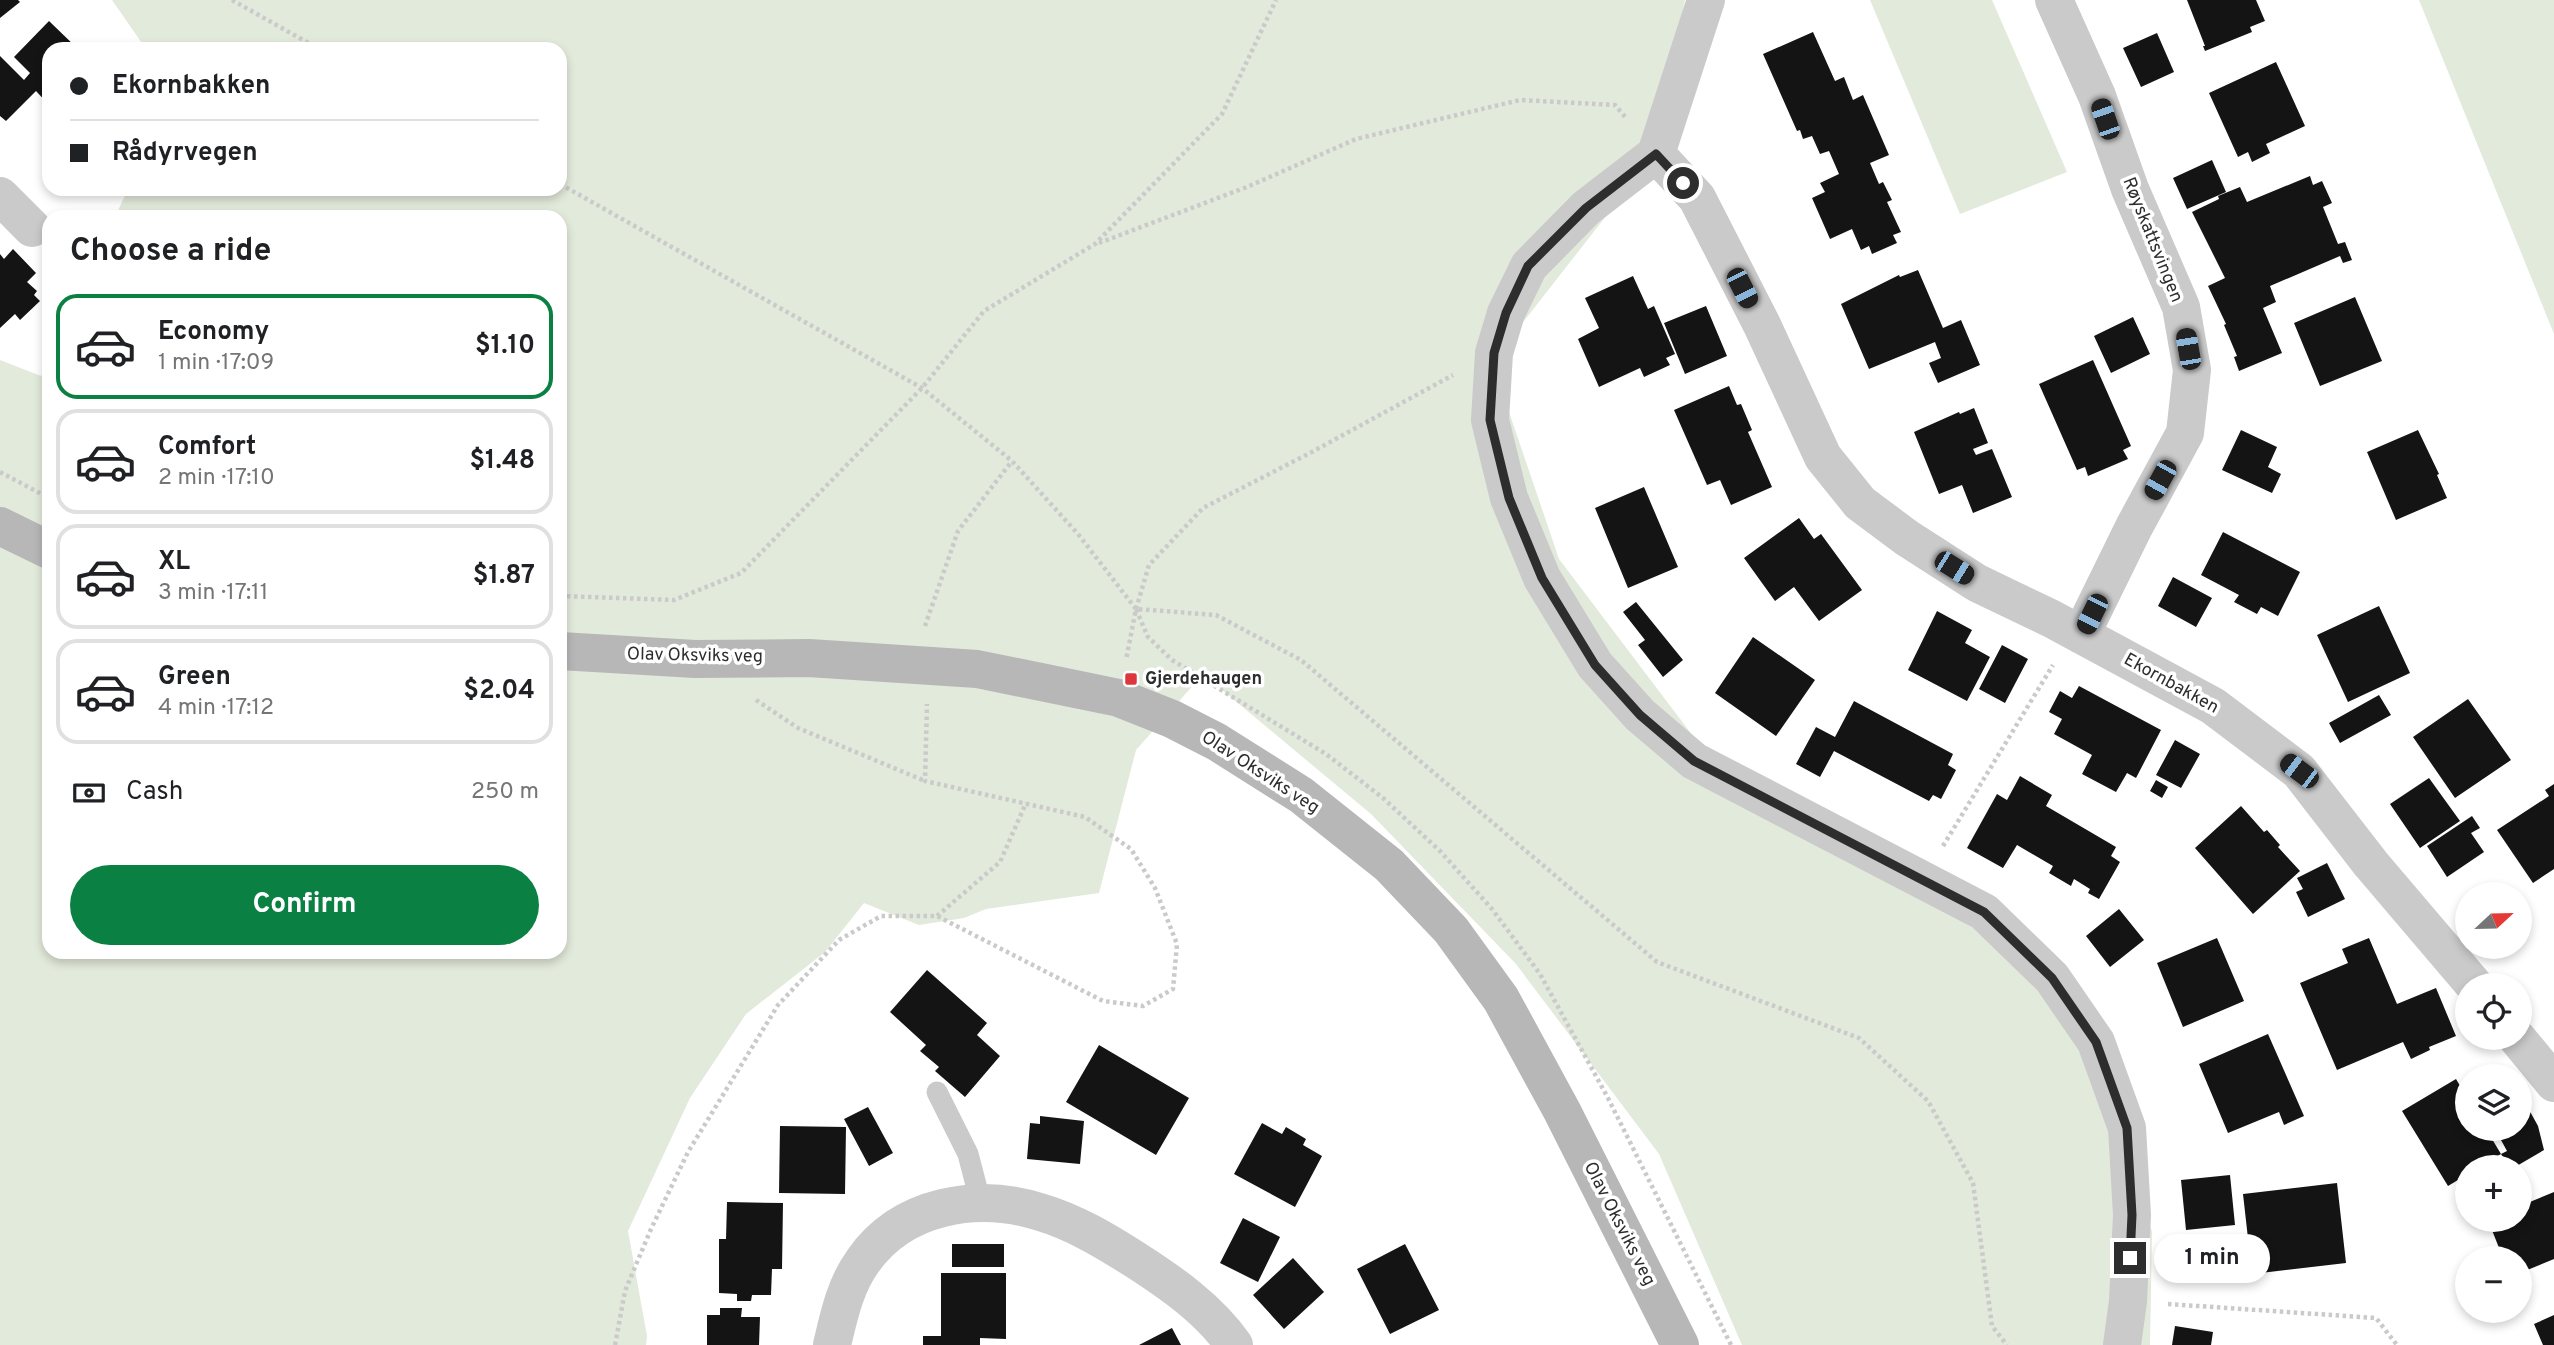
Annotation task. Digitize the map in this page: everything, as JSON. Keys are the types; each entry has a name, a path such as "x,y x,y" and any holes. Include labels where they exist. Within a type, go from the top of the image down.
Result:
{"street":[{"path":"1706,0 1656,154 1586,208 1528,266 1506,313 1494,353 1490,420 1509,498 1542,578 1595,665 1640,715 1694,761 1984,912 2052,978 2096,1042 2127,1128 2132,1215 2129,1301 2122,1345"},
{"name":"Røyskattsvingen","path":"2054,0 2097,96 2130,189 2180,307 2192,370 2185,433 2077,633"},
{"name":"Ekornbakken","path":"1656,154 1697,198 1762,325 1823,457 1860,503 1906,538 1978,583 2213,706 2299,771 2371,864 2464,973"},
{"path":"0,196 32,228"},
{"path":"0,526 42,547"},
{"name":"Olav Oksviks veg","path":"567,650 695,659 809,658 977,669 1119,698 1172,719 1217,742 1301,795 1389,865 1451,930 1501,999 1562,1111 1680,1345"},
{"path":"2527,1050 2554,1083"},
{"path":"832,1345 841,1304 863,1261 878,1242 896,1227 921,1215 946,1206 981,1204 1002,1204 1037,1211 1095,1234 1169,1281 1234,1345"}],"lane":[{"path":"937,1092 968,1154 981,1204"}],"path":[{"path":"232,0 307,42"},
{"path":"1095,244 1222,114 1276,0"},
{"path":"567,596 674,600 741,573 922,388 984,311 1095,244 1247,187 1356,139 1520,100 1615,105 1656,154"},
{"path":"567,188 922,388 1012,461 1078,534 1136,609 1147,637 1172,660 1325,754 1383,798 1440,851 1492,909 1540,974 1608,1098 1731,1345"},
{"path":"1119,698 1136,609 1149,565 1203,508 1494,353"},
{"path":"924,628 958,531 1012,461"},
{"path":"0,472 42,494"},
{"path":"1136,609 1216,615 1301,660 1657,962 1859,1038 1928,1101 1973,1183 1992,1326 2007,1345"},
{"path":"1923,878 2077,633"},
{"path":"615,1345 625,1291 688,1152 778,1005 839,940 881,916 937,916 1103,1001 1143,1006 1173,989 1177,944 1155,888 1131,849 1085,817 925,781 798,728 752,697"},
{"path":"925,781 927,699"},
{"path":"937,916 1000,862 1027,803"},
{"path":"2129,1301 2375,1318 2397,1345"}],"green space":[{"path":"112,0 1685,0 1660,115 1642,170 1492,362 1559,559 1699,744 1895,871 2090,1013 2152,1232 2150,1345 1742,1345 1659,1154 1516,964 1371,814 1203,674 1136,750 1099,893 986,909 964,918 919,925 864,903 825,952 746,1014 690,1098 628,1231 647,1336 646,1345 0,1345 0,360 41,376 42,374 42,959 567,959 567,210 118,210 125,196 567,196 567,42 141,42"},
{"path":"1870,0 1992,0 2067,172 1960,214"},
{"path":"2419,0 2554,0 2554,334"}],"building":[{"path":"0,0 18,0 20,2 0,18"},
{"path":"2187,0 2256,0 2265,21 2250,27 2252,32 2205,51"},
{"path":"49,21 71,42 42,42 42,97 36,91 6,121 0,116 0,56 24,80 30,73 14,57"},
{"path":"1813,32 1835,81 1844,77 1853,100 1863,95 1889,155 1870,163 1879,184 1883,182 1892,200 1887,202 1901,232 1893,235 1897,243 1872,254 1869,246 1861,250 1852,229 1830,239 1812,198 1825,192 1820,183 1839,174 1829,151 1820,154 1812,136 1803,139 1800,130 1797,131 1763,54"},
{"path":"2157,33 2174,72 2141,87 2123,48"},
{"path":"2276,62 2305,126 2266,144 2270,153 2252,162 2248,152 2238,157 2209,93"},
{"path":"2212,160 2226,192 2187,209 2173,178"},
{"path":"2310,176 2313,185 2322,181 2332,203 2323,207 2338,244 2345,242 2352,260 2343,263 2340,256 2270,286 2276,302 2263,308 2282,353 2239,371 2234,357 2237,356 2224,325 2226,324 2208,286 2225,278 2192,212 2219,199 2218,196 2240,187 2247,202"},
{"path":"13,249 36,273 27,282 37,291 34,295 40,301 20,320 15,314 0,328 0,254 4,259"},
{"path":"1918,270 1943,328 1961,320 1980,365 1938,383 1929,363 1941,358 1935,342 1869,369 1841,304 1899,275 1900,277"},
{"path":"1633,276 1648,309 1654,306 1675,354 1666,358 1670,365 1644,377 1640,368 1599,387 1578,339 1599,328 1585,298"},
{"path":"2355,297 2382,361 2320,386 2294,323"},
{"path":"1706,306 1727,356 1685,374 1664,323"},
{"path":"2133,317 2150,354 2111,373 2094,336"},
{"path":"2093,360 2131,446 2123,450 2128,459 2088,476 2085,467 2077,470 2039,384"},
{"path":"1729,386 1737,405 1741,404 1752,430 1748,432 1772,487 1731,505 1720,480 1707,485 1674,410"},
{"path":"1974,408 1988,443 1973,449 1976,455 1992,449 2012,497 1973,513 1962,485 1939,494 1914,432"},
{"path":"2241,430 2277,447 2268,467 2281,474 2272,493 2222,470"},
{"path":"2418,430 2447,498 2396,520 2367,452"},
{"path":"1644,487 1678,567 1628,588 1595,508"},
{"path":"1799,518 1814,539 1821,534 1862,590 1819,621 1794,587 1775,601 1744,558"},
{"path":"2223,532 2300,572 2278,616 2261,607 2257,614 2234,602 2239,595 2201,575"},
{"path":"2173,577 2212,598 2196,627 2158,606"},
{"path":"1636,602 1683,660 1663,677 1638,645 1645,640 1623,612"},
{"path":"2379,606 2410,673 2348,702 2317,635"},
{"path":"1937,611 1972,630 1965,643 1990,657 1967,701 1908,670"},
{"path":"1753,637 1815,680 1776,736 1715,693"},
{"path":"2002,645 2028,659 2005,703 1979,689"},
{"path":"2079,686 2161,730 2136,778 2127,773 2116,792 2082,774 2092,755 2054,734 2062,719 2049,712 2060,691 2072,698"},
{"path":"2379,695 2391,715 2340,743 2329,723"},
{"path":"2468,699 2511,760 2455,798 2413,737"},
{"path":"1854,701 1953,754 1948,765 1956,770 1941,799 1933,795 1929,801 1834,751 1820,777 1796,764 1816,727 1835,737"},
{"path":"2175,740 2200,754 2181,788 2156,775"},
{"path":"2020,776 2052,795 2046,806 2116,847 2111,856 2120,862 2099,899 2088,893 2090,889 2074,879 2071,886 2049,873 2053,866 2017,845 2003,868 1967,848 1997,794 2007,800"},
{"path":"2429,778 2460,821 2420,848 2390,804"},
{"path":"2156,780 2168,787 2162,798 2150,791"},
{"path":"2554,784 2554,869 2533,883 2497,830 2549,796 2545,790"},
{"path":"2241,806 2264,832 2267,830 2300,871 2253,914 2195,848"},
{"path":"2472,816 2480,828 2471,833 2484,852 2447,877 2427,846"},
{"path":"2327,863 2345,899 2308,917 2296,892 2303,889 2297,878"},
{"path":"2119,909 2144,940 2110,967 2086,936"},
{"path":"2217,938 2244,1001 2183,1027 2157,963"},
{"path":"2369,938 2397,1004 2436,988 2455,1036 2429,1047 2430,1050 2411,1059 2403,1042 2337,1070 2300,983 2348,963 2342,949"},
{"path":"927,970 987,1023 977,1035 1000,1056 965,1097 935,1071 939,1067 920,1051 926,1045 890,1012"},
{"path":"2268,1034 2304,1116 2284,1125 2279,1112 2228,1133 2199,1064"},
{"path":"1099,1045 1189,1098 1156,1155 1066,1102"},
{"path":"2455,1080 2455,1141 2493,1141 2501,1154 2455,1155 2455,1182 2448,1186 2402,1111"},
{"path":"868,1107 893,1153 869,1166 844,1119"},
{"path":"2532,1115 2538,1126 2544,1150 2532,1157 2501,1154 2507,1151 2502,1141 2532,1141"},
{"path":"1040,1116 1084,1121 1080,1164 1027,1159 1030,1123 1040,1124"},
{"path":"1262,1123 1282,1134 1286,1127 1306,1139 1303,1145 1322,1156 1295,1207 1234,1174"},
{"path":"780,1126 846,1127 845,1194 779,1193"},
{"path":"2230,1175 2235,1225 2186,1230 2181,1180"},
{"path":"2337,1183 2346,1263 2252,1274 2243,1194"},
{"path":"2554,1192 2554,1259 2532,1268 2532,1246 2498,1246 2493,1232 2532,1232 2532,1201"},
{"path":"727,1202 783,1203 782,1269 772,1269 771,1295 752,1295 751,1301 737,1301 737,1294 719,1293 719,1239 726,1239"},
{"path":"1243,1218 1280,1237 1258,1282 1220,1263"},
{"path":"952,1244 1004,1244 1004,1267 952,1267"},
{"path":"1405,1244 1439,1310 1390,1334 1357,1269"},
{"path":"1293,1258 1324,1292 1284,1329 1253,1295"},
{"path":"941,1273 1006,1273 1006,1339 980,1338 980,1345 923,1345 923,1336 941,1336"},
{"path":"720,1308 742,1308 741,1317 760,1317 759,1345 707,1345 707,1315 720,1315"},
{"path":"2554,1315 2554,1345 2543,1345 2534,1324"},
{"path":"2175,1326 2213,1332 2211,1345 2172,1345"},
{"path":"1172,1328 1181,1345 1139,1345"}],"place":[{"name":"Gjerdehaugen","path":"1131,679"}],"route":[{"path":"1683,183 1656,154 1586,208 1528,266 1506,313 1494,353 1490,420 1509,498 1542,578 1595,665 1640,715 1694,761 1984,912 2052,978 2096,1042 2127,1128 2132,1215 2130,1258"}]}
